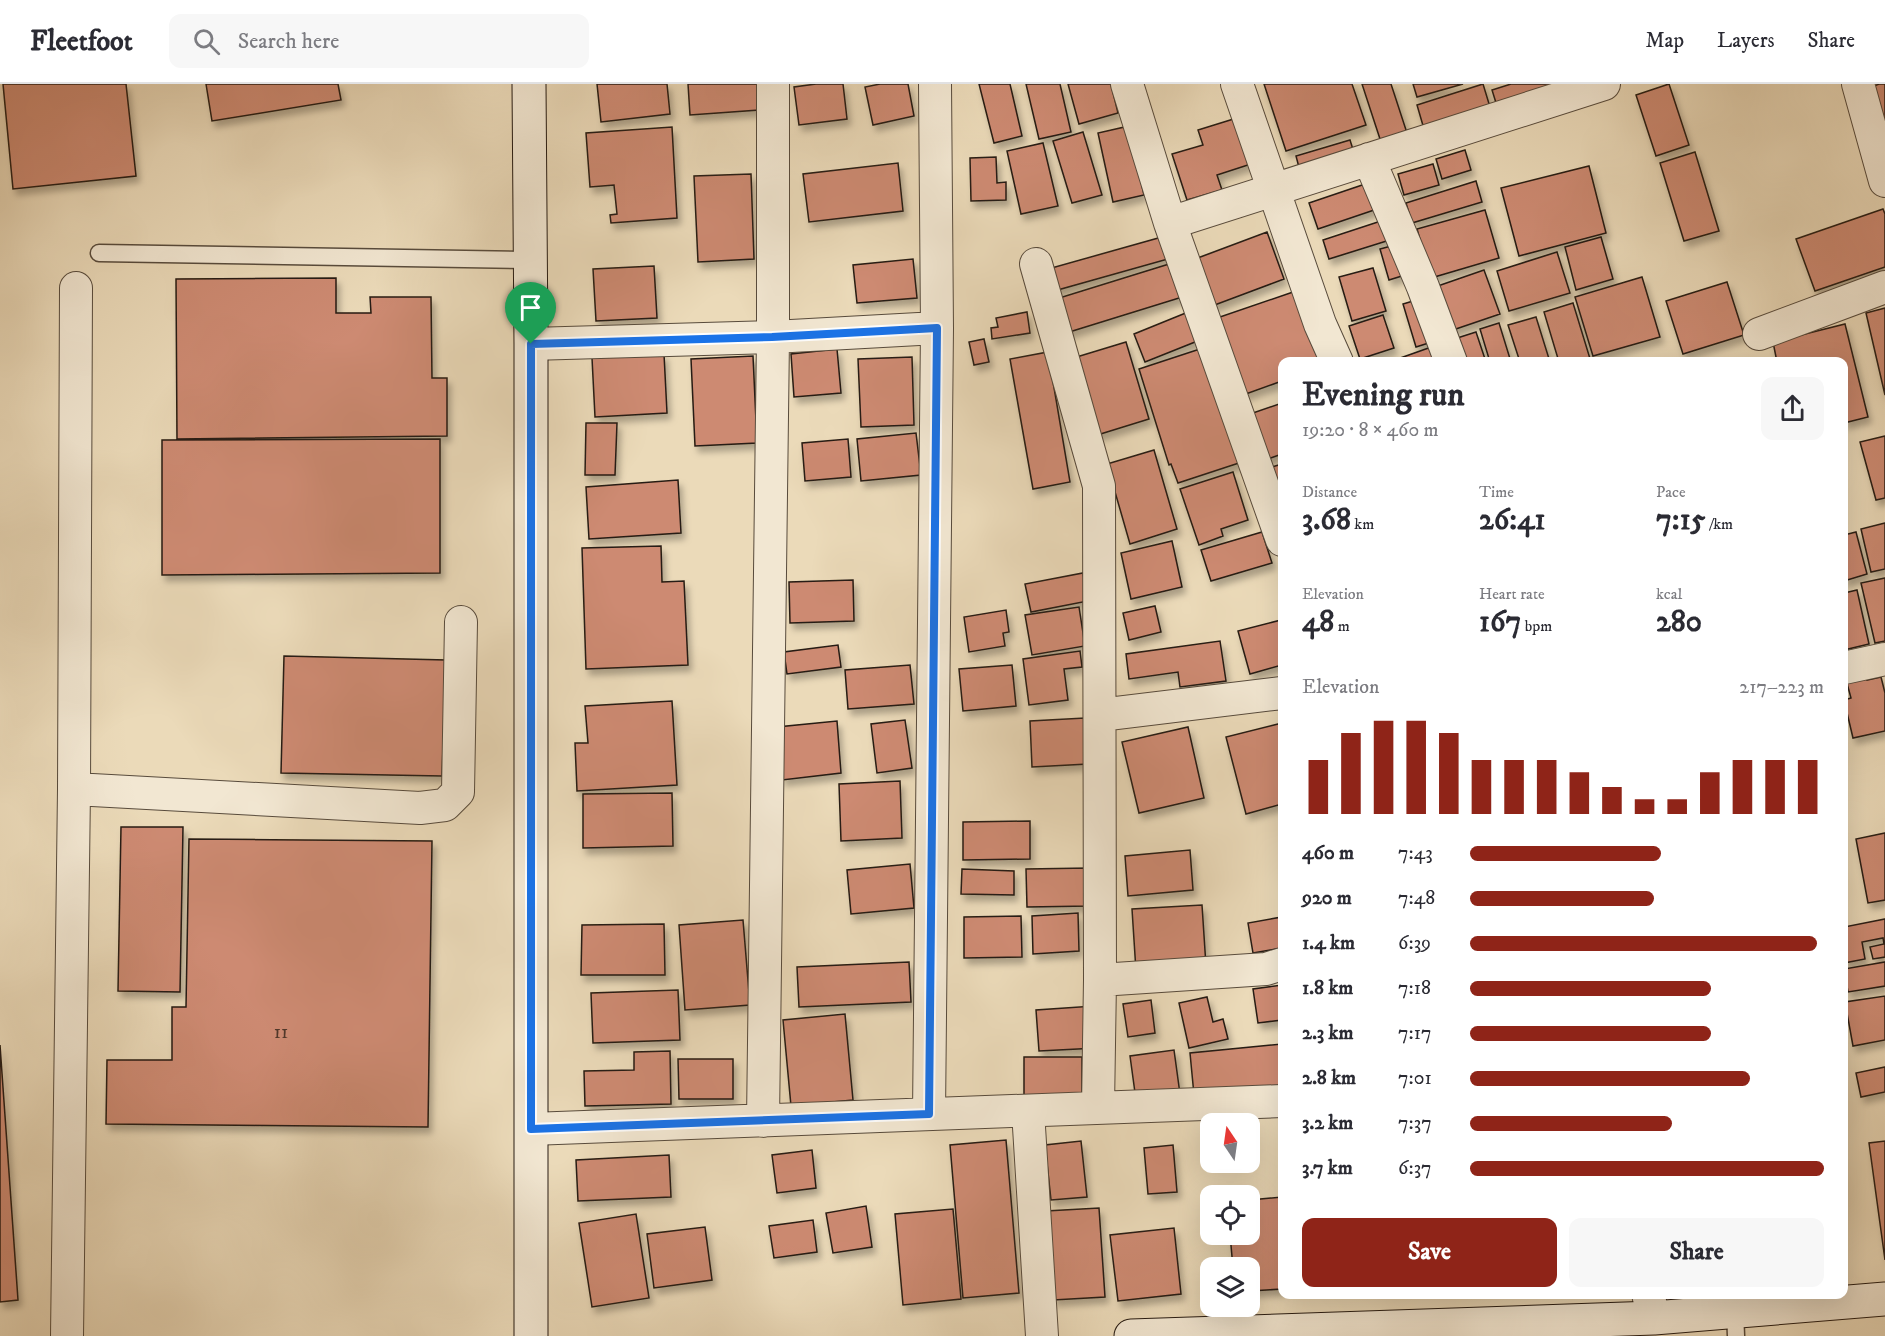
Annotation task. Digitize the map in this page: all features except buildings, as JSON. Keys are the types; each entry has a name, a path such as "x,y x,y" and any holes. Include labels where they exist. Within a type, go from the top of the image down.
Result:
{"street":[{"path":"529,84 531,1336"},
{"path":"763,1121 773,84"},
{"path":"929,1114 937,328 935,84"},
{"path":"1127,84 1170,223 1278,529"},
{"path":"1237,84 1320,324 1335,357"},
{"path":"1170,223 1604,84"},
{"path":"1858,84 1885,181"},
{"path":"1369,159 1423,287 1449,357"},
{"path":"1036,264 1099,486 1098,1108"},
{"path":"1760,334 1885,287"},
{"path":"67,1336 74,789 76,288"},
{"path":"531,344 772,337 937,328"},
{"path":"74,789 420,808 445,805 458,792 461,622"},
{"path":"1848,667 1885,659"},
{"path":"1100,715 1278,693"},
{"path":"1100,980 1266,969 1278,965"},
{"path":"531,1129 1278,1101"},
{"path":"1028,1111 1042,1336"},
{"path":"1131,1336 1241,1334 1651,1306 1736,1324 1885,1299"}],"lane":[{"path":"99,254 529,260"}],"route":[{"path":"937,328 929,1114 531,1129 531,344 772,337 937,328"}]}
